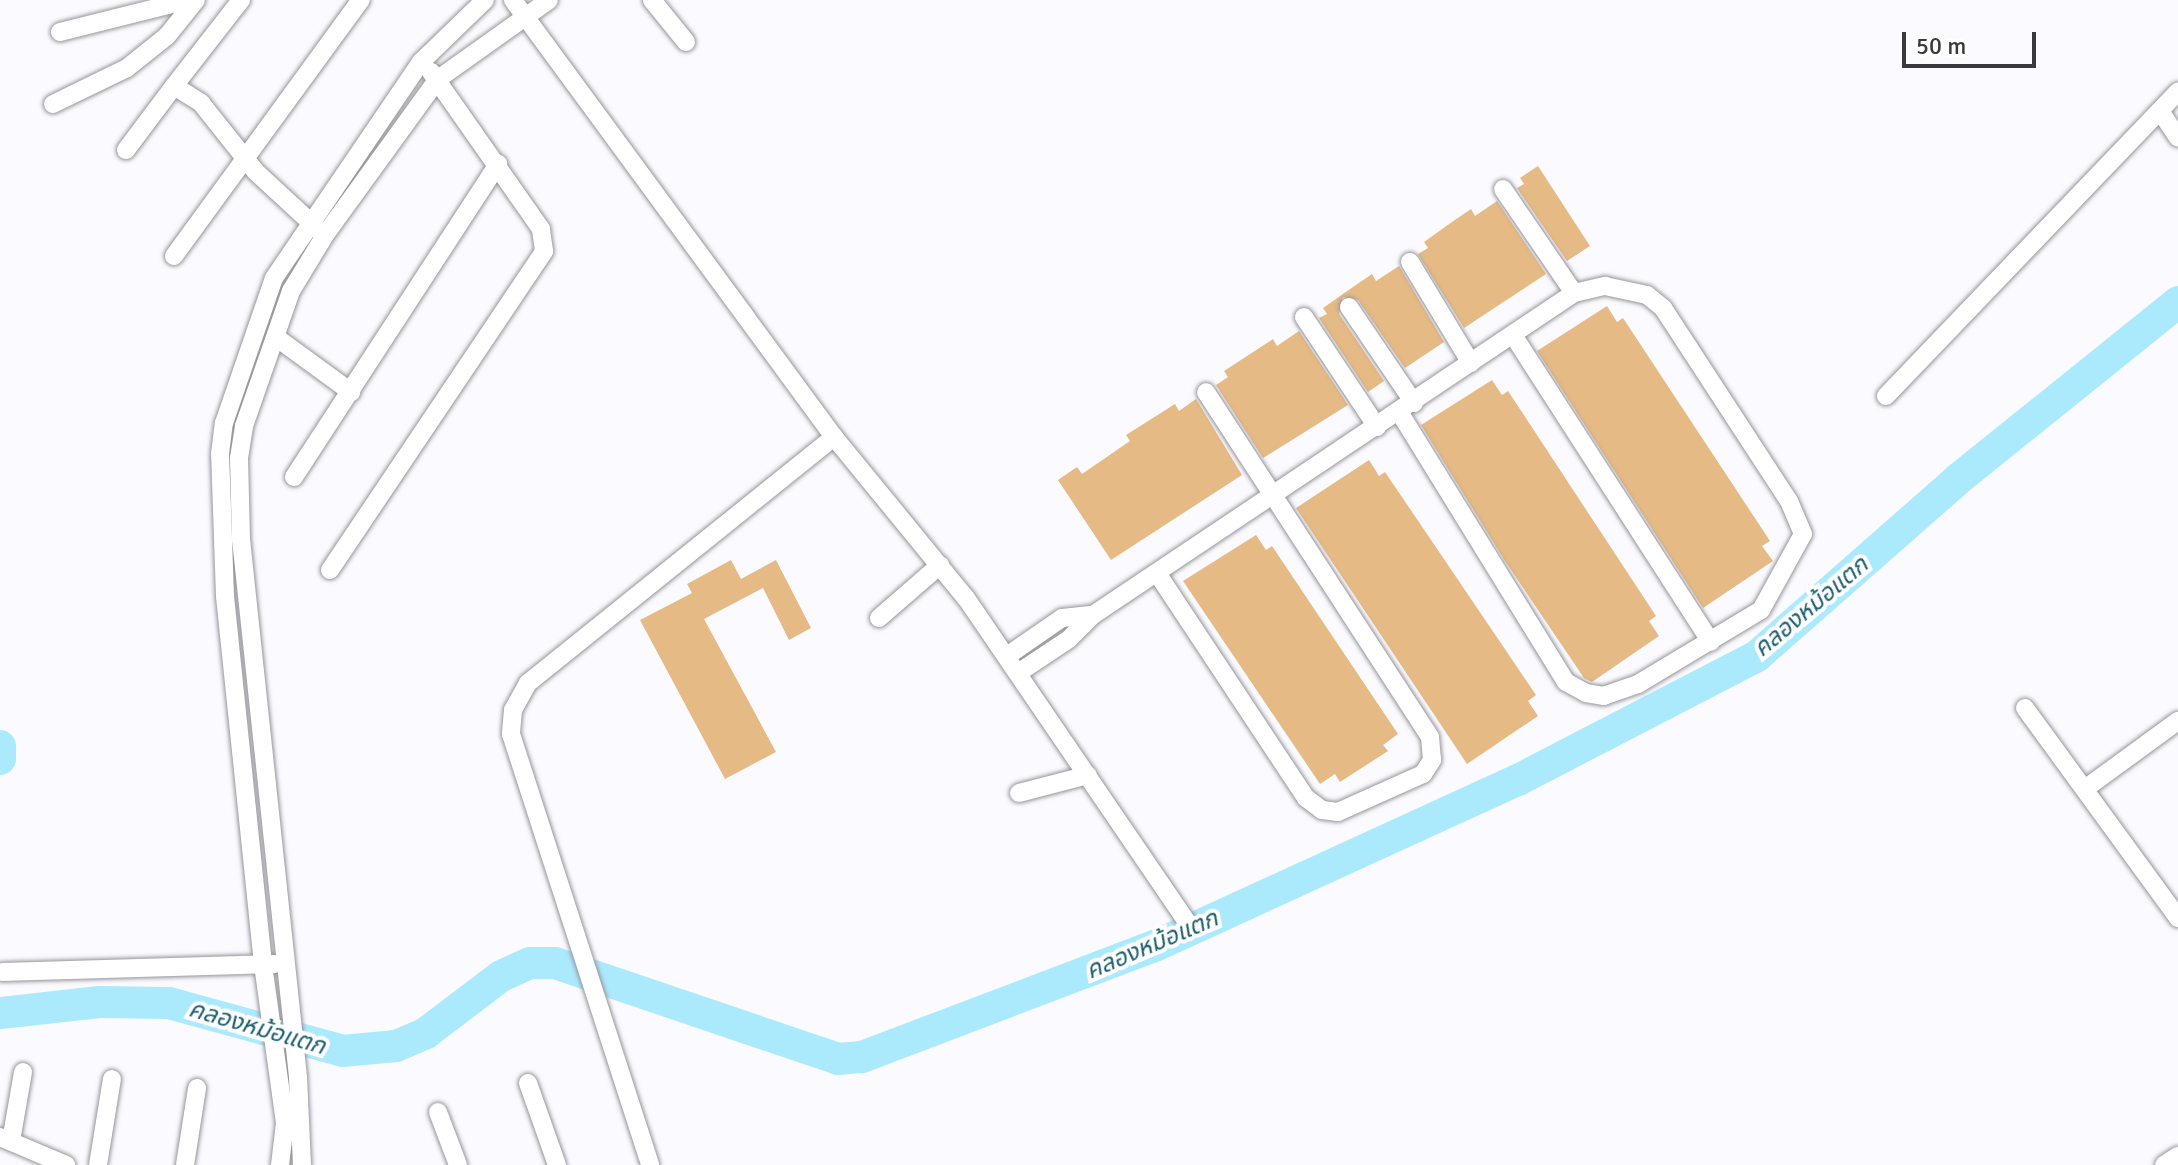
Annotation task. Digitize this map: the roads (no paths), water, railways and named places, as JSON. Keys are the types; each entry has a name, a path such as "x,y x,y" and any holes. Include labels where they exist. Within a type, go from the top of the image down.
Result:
{"street":[{"path":"60,32 188,0"},
{"path":"53,104 127,68 167,36 196,0"},
{"path":"126,150 241,0"},
{"path":"174,256 361,0"},
{"path":"307,1165 241,539 239,458 244,426 291,291 318,229 421,62 485,0"},
{"path":"513,0 834,437 940,565 1007,656 1188,923"},
{"path":"280,1165 285,1123 263,964 221,536 224,423 263,299 438,79 549,0"},
{"path":"652,0 686,42"},
{"path":"330,570 544,251 541,229 438,79 421,62"},
{"path":"174,86 209,111 245,158 318,229"},
{"path":"1886,396 2178,92"},
{"path":"2160,111 2178,138"},
{"path":"294,477 498,164"},
{"path":"1503,189 1574,293"},
{"path":"1410,262 1471,363"},
{"path":"1018,673 1069,639 1093,615 1407,408 1574,293 1605,286 1628,288 1663,308 1799,517 1803,534 1776,589 1761,610 1638,684 1604,696 1586,693 1566,682 1407,408 1349,307"},
{"path":"1304,317 1377,427"},
{"path":"1513,335 1711,642"},
{"path":"277,338 351,392"},
{"path":"1157,573 1306,798 1322,810 1338,812 1423,774 1432,760 1430,737 1271,497 1206,392"},
{"path":"650,1165 511,734 513,710 528,683 834,437"},
{"path":"221,536 241,539"},
{"path":"879,618 940,565"},
{"path":"1007,656 1062,618 1093,615"},
{"path":"2025,708 2178,918"},
{"path":"2086,788 2178,721"},
{"path":"239,733 260,729"},
{"path":"1019,793 1088,775"},
{"path":"2,972 285,964"},
{"path":"23,1072 6,1139 38,1160 66,1165"},
{"path":"98,1165 112,1079"},
{"path":"528,1083 557,1165"},
{"path":"185,1165 197,1088"},
{"path":"438,1112 458,1165"},
{"path":"2164,1165 2178,1156"}],"waterway":[{"name":"คลองหม้อแตก","path":"0,1013 99,1002 169,1003 343,1051 396,1046 426,1033 501,976 530,963 555,963 838,1059 862,1057 1157,945 1518,780 1757,656 1957,480 2178,302"},
{"path":"0,746 0,759"}]}
